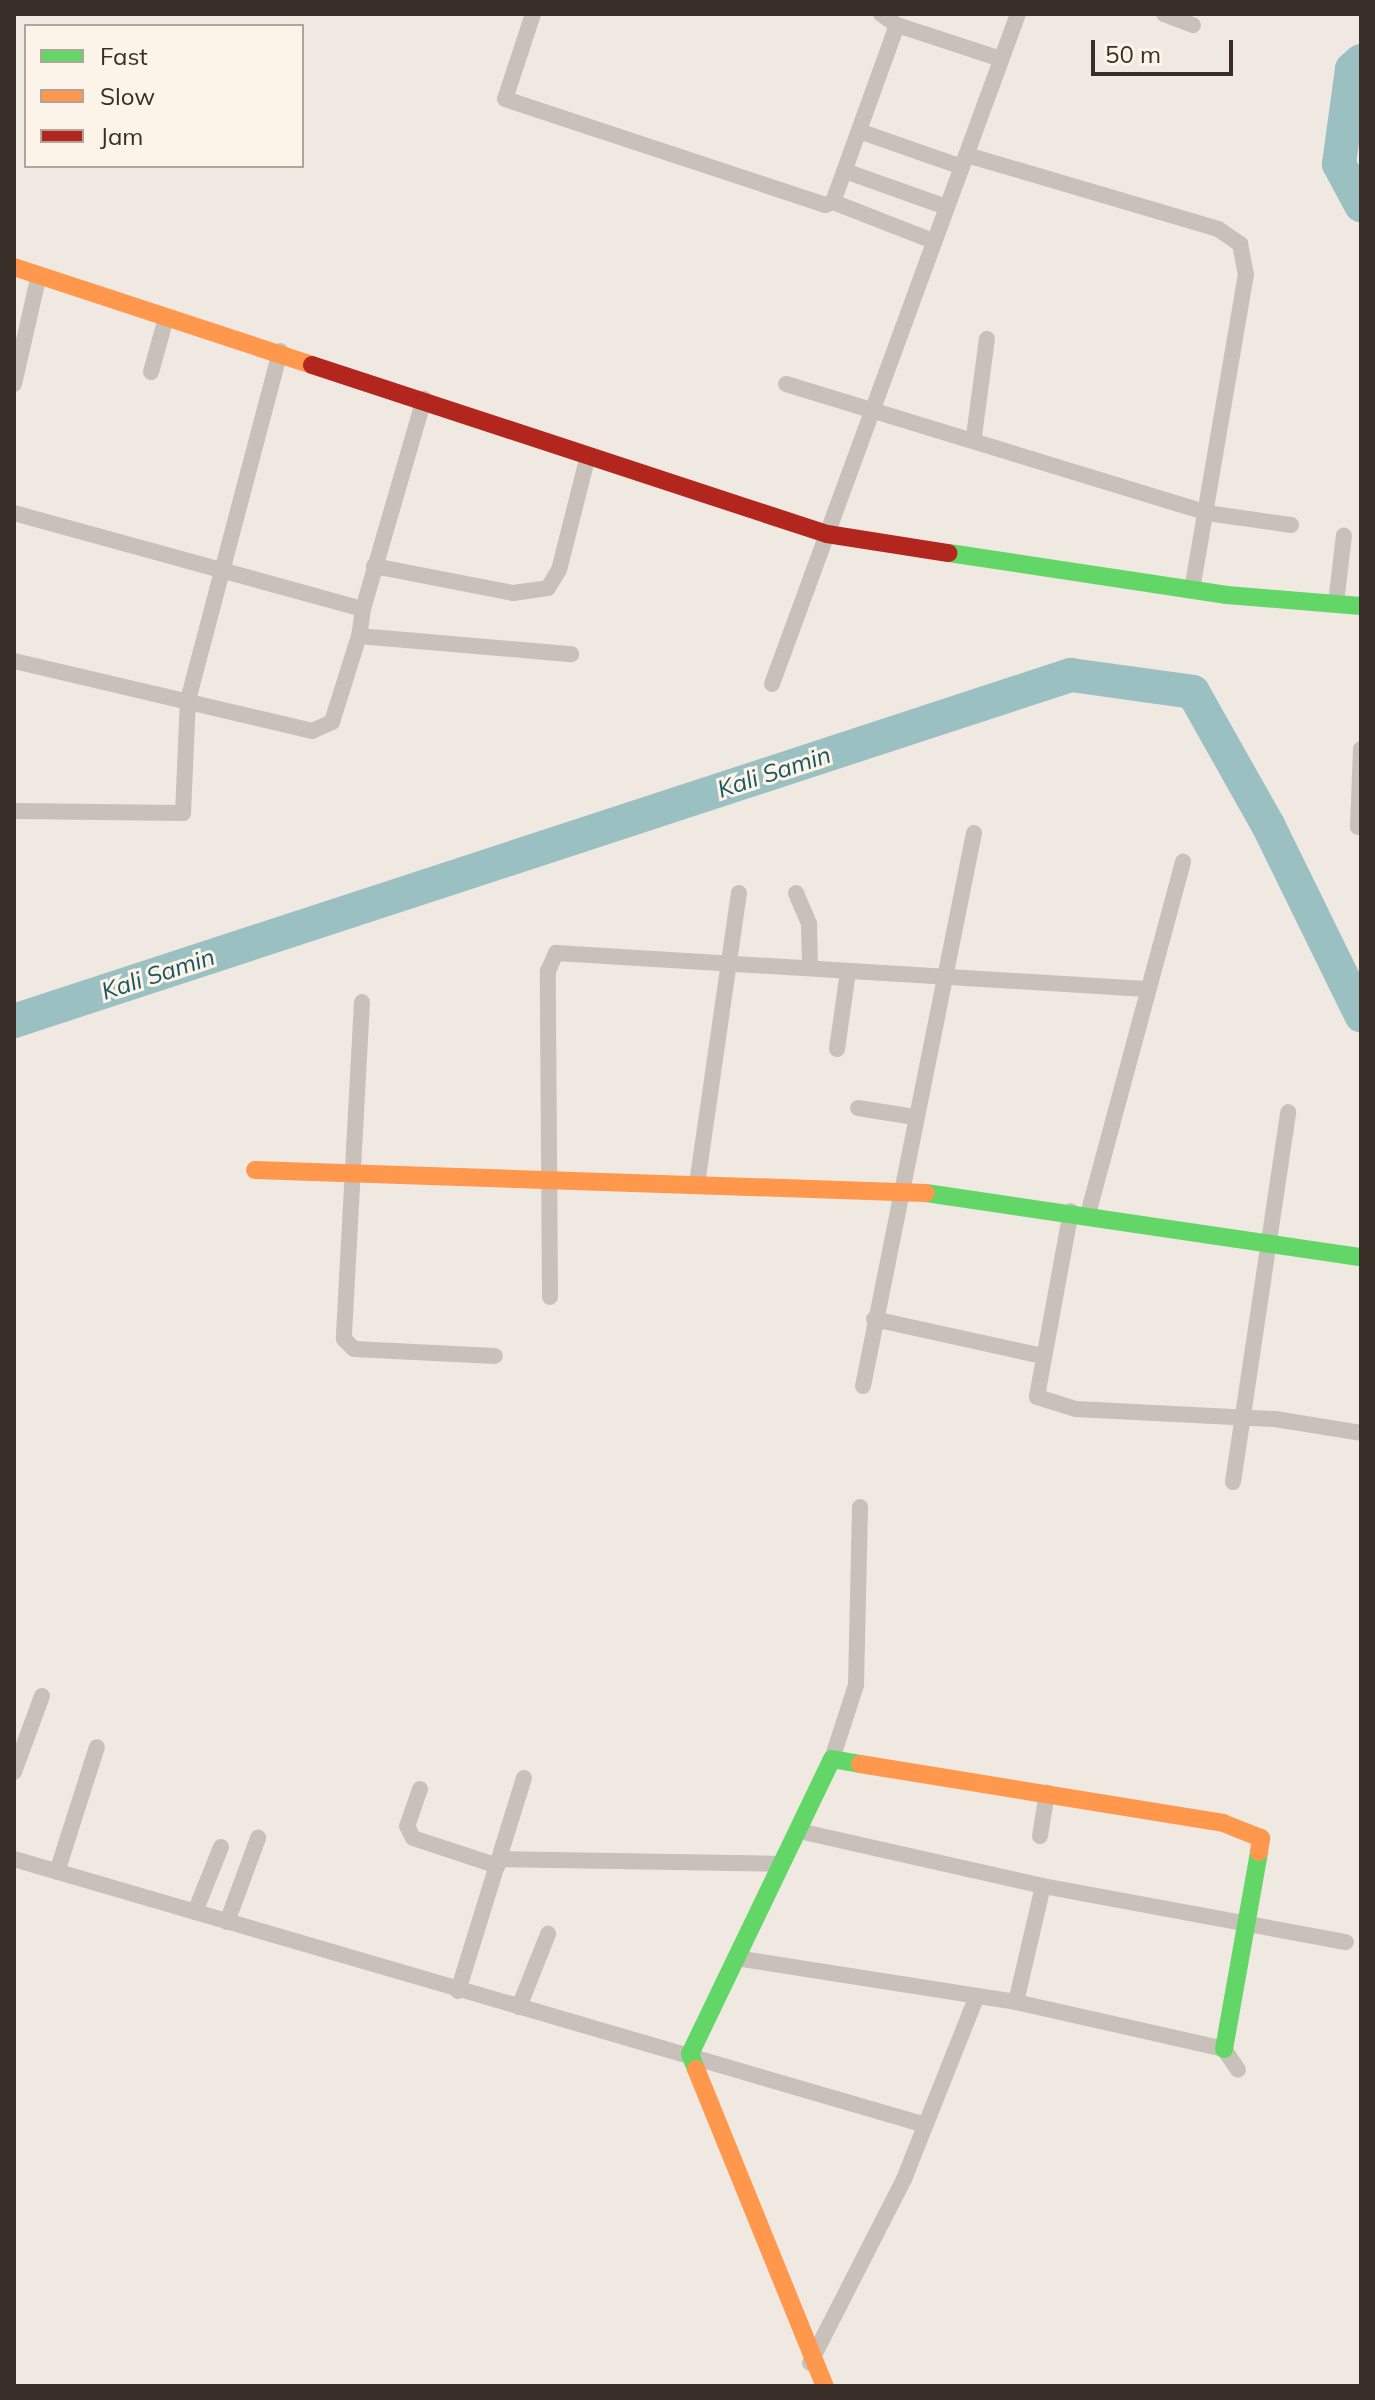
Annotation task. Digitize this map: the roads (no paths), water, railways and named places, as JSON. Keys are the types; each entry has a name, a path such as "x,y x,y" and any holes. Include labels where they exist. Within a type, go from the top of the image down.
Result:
{"street":[{"path":"533,14 505,99 833,202 933,241"},
{"path":"881,14 897,25 1001,59"},
{"path":"772,684 868,411 1018,14"},
{"path":"1164,14 1193,25"},
{"path":"833,202 897,25"},
{"path":"859,131 1218,229 1240,244 1246,274 1192,590"},
{"path":"845,171 946,207"},
{"path":"14,267 424,399 587,459 827,534 1192,590 1361,606"},
{"path":"14,384 39,275"},
{"path":"151,372 166,318"},
{"path":"974,436 987,339"},
{"path":"14,811 179,817 188,700 220,568 280,351"},
{"path":"786,384 868,411 974,436 1207,513 1291,525"},
{"path":"14,661 325,729 338,709 359,636 374,566 424,399"},
{"path":"374,566 513,593 548,588 559,570 587,459"},
{"path":"14,513 363,609"},
{"path":"1336,603 1344,535"},
{"path":"359,636 571,654"},
{"path":"1358,827 1361,749"},
{"path":"863,1386 899,1189 974,833"},
{"path":"1183,862 1079,1213 1035,1393 1063,1407 1240,1416 1361,1433"},
{"path":"697,1184 739,893"},
{"path":"796,893 809,924 810,968"},
{"path":"550,1297 550,957 562,951 730,960 941,980 1146,989"},
{"path":"837,1049 848,972"},
{"path":"362,1002 352,1175 349,1345 495,1356"},
{"path":"858,1108 914,1117"},
{"path":"1233,1482 1240,1416 1288,1112"},
{"path":"255,1170 899,1189 1079,1213 1361,1257"},
{"path":"874,1319 1042,1356"},
{"path":"825,2386 810,2363 690,2054 832,1759 856,1685 860,1507"},
{"path":"14,1772 42,1696"},
{"path":"57,1872 97,1747"},
{"path":"832,1759 1223,1823 1261,1838 1224,2049"},
{"path":"458,1991 524,1778"},
{"path":"420,1789 407,1826 413,1838 499,1863 781,1864"},
{"path":"1040,1836 1047,1793"},
{"path":"799,1831 1043,1886 1346,1942"},
{"path":"227,1922 258,1838"},
{"path":"195,1912 221,1847"},
{"path":"14,1859 922,2124"},
{"path":"1016,2002 1043,1886"},
{"path":"519,2007 548,1934"},
{"path":"736,1958 975,2001 1016,2002 1224,2049 1238,2070"},
{"path":"810,2363 904,2179 922,2124 975,2001"}],"waterway":[{"path":"1361,61 1352,69 1339,164 1361,205"},
{"name":"Kali Samin","path":"14,1021 1071,675 1193,692 1268,825 1361,1015"}]}
